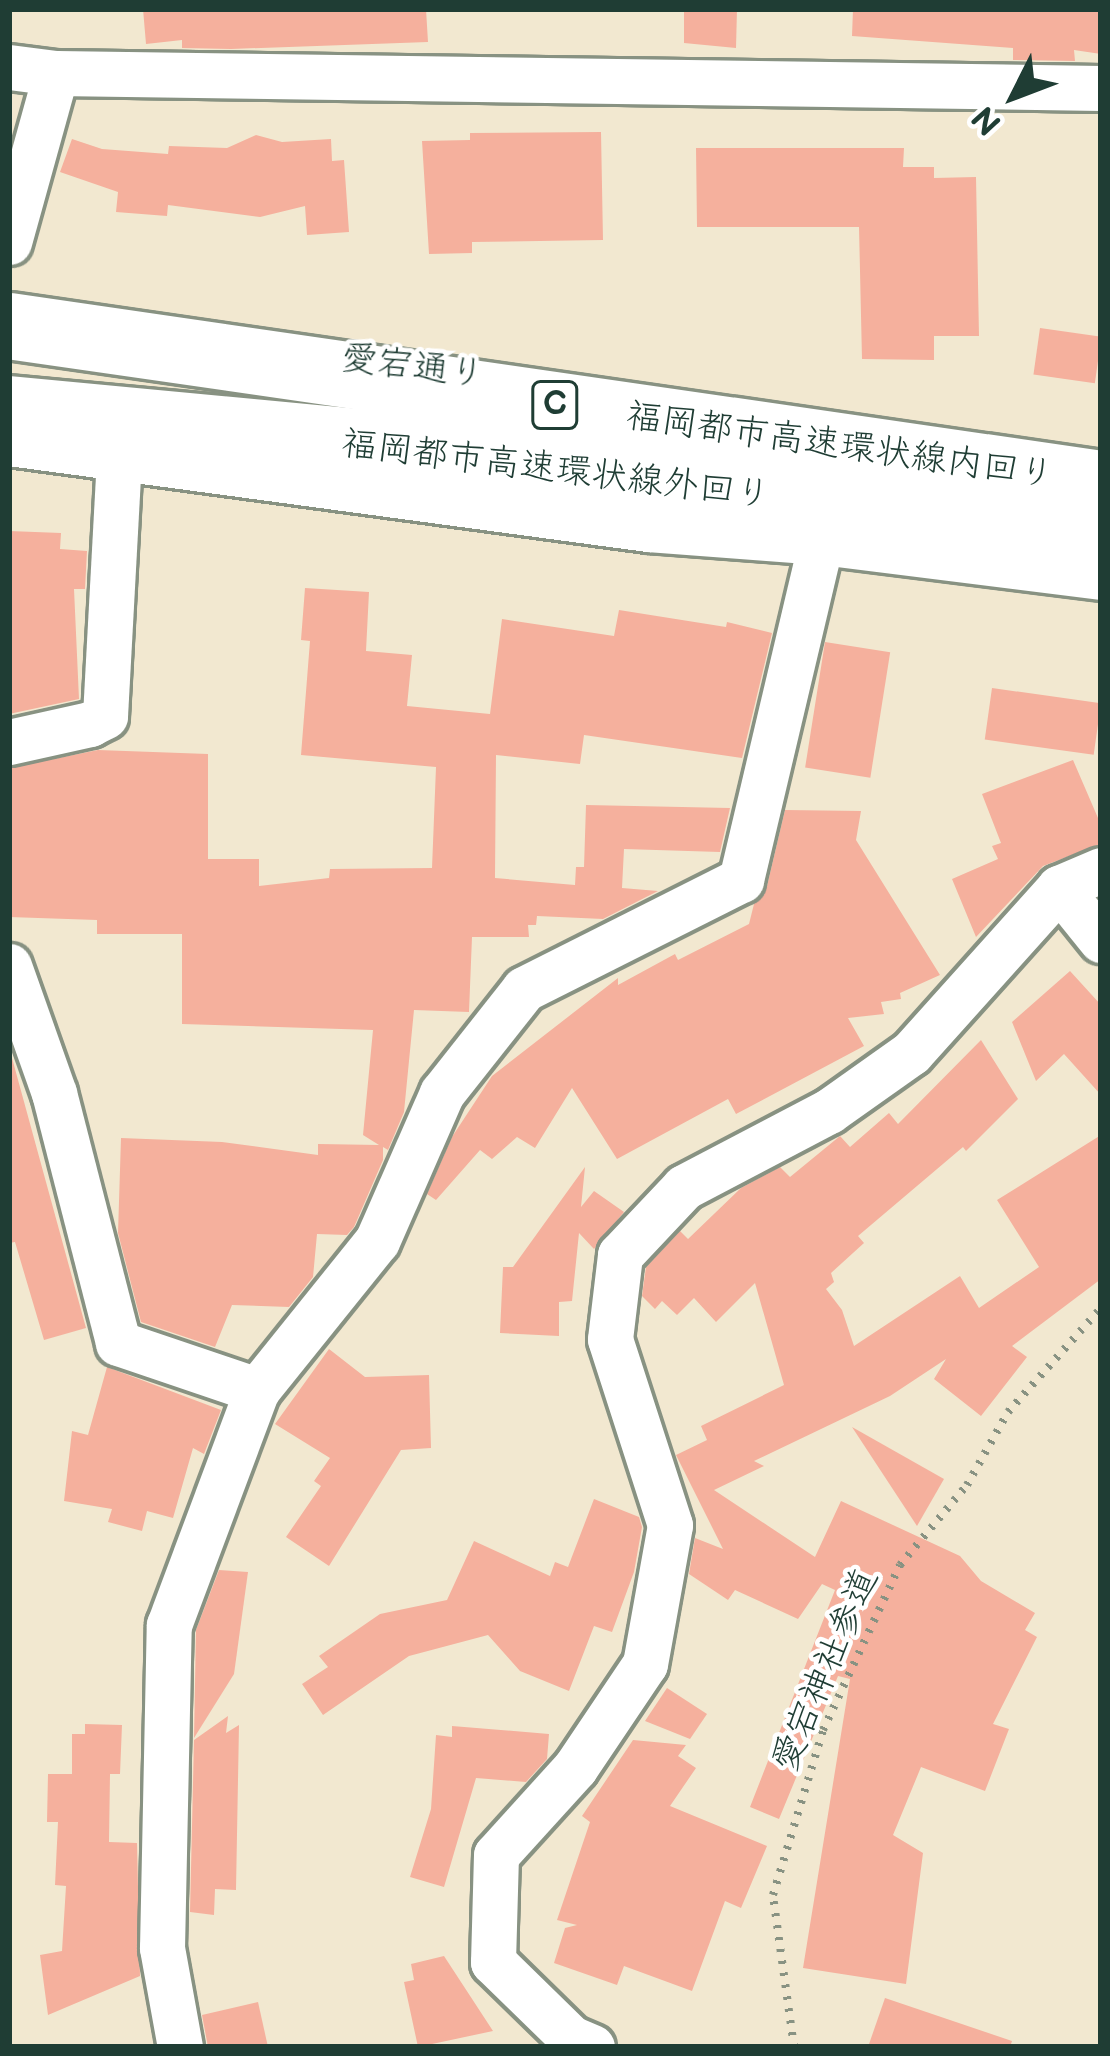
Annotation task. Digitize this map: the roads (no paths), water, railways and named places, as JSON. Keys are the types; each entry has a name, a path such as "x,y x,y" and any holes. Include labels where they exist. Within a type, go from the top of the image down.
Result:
{"highway":[{"name":"福岡都市高速環状線内回り","path":"9,326 1101,484"},
{"name":"福岡都市高速環状線外回り","path":"9,409 356,442 1101,543"}],"street":[{"path":"9,67 56,73 1101,88"},
{"path":"9,242 56,73"},
{"name":"愛宕通り","path":"9,303 373,363 662,397 1101,473"},
{"path":"9,443 648,529 821,542 1101,577"},
{"path":"9,742 90,724 105,716 119,459"},
{"path":"180,2047 162,1948 169,1625 257,1390 377,1241 442,1093 524,989 740,880 821,542"},
{"path":"592,2047 571,2038 493,1962 496,1855 575,1768 645,1664 670,1525 610,1339 620,1255 684,1187 829,1111 911,1053 1059,888 1101,870"},
{"path":"1059,888 1101,940"},
{"path":"9,966 55,1093 118,1343 257,1390"}]}
